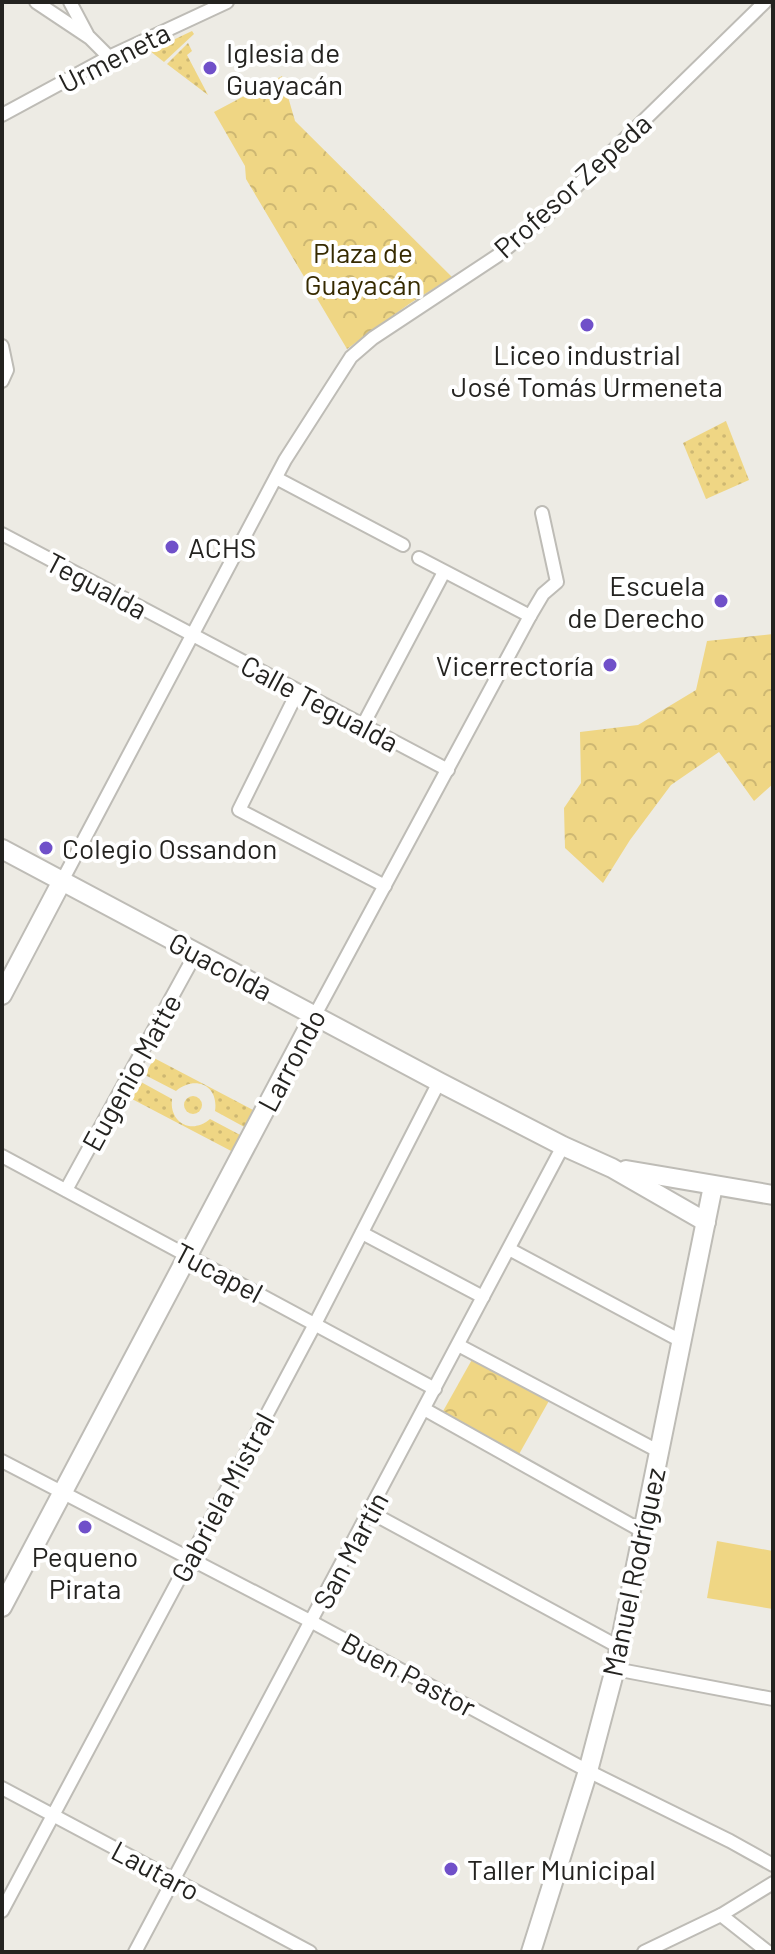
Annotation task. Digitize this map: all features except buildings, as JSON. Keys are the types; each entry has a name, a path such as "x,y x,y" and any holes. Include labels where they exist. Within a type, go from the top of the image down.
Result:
{"main road":[{"name":"Guacolda","path":"2,849 439,1082 612,1168 706,1222"},
{"path":"2,995 62,881"},
{"name":"Larrondo","path":"2,1607 315,1015"},
{"name":"Guacolda","path":"612,1168 773,1195"},
{"name":"Manuel Rodríguez","path":"531,1952 588,1771 615,1669 713,1186"}],"street":[{"path":"36,2 90,38 109,57"},
{"path":"70,2 90,38"},
{"name":"Urmeneta","path":"2,115 109,57 227,2"},
{"name":"Profesor Zepeda","path":"62,881 276,478 340,372 361,347 497,256 543,219 765,2"},
{"path":"2,346 7,370 2,381"},
{"path":"276,478 403,545"},
{"name":"Larrondo","path":"315,1015 530,616 543,594 557,582 542,513"},
{"name":"Tegualda","path":"2,534 192,636"},
{"path":"419,558 530,616"},
{"path":"363,725 444,572"},
{"name":"Calle Tegualda","path":"192,636 448,770"},
{"path":"298,691 239,810 385,886"},
{"name":"Eugenio Matte","path":"66,1190 196,953"},
{"name":"Gabriela Mistral","path":"2,1911 315,1324 439,1082"},
{"name":"San Martín","path":"135,1952 563,1146"},
{"name":"Tucapel","path":"2,1156 435,1389"},
{"path":"362,1233 483,1297"},
{"path":"509,1249 681,1341"},
{"path":"458,1345 658,1451"},
{"path":"424,1409 642,1531"},
{"name":"Buen Pastor","path":"2,1461 312,1622 588,1771 773,1865"},
{"path":"370,1512 619,1647"},
{"path":"615,1669 773,1699"},
{"name":"Lautaro","path":"2,1788 309,1952"},
{"path":"644,1952 721,1915 773,1883"},
{"path":"721,1915 768,1952"}],"green space":[{"path":"192,31 194,34 164,62 150,51"},
{"path":"188,43 192,51 187,55 208,95 167,64"},
{"name":"Plaza de Guayacán","path":"282,76 295,121 452,277 347,349 246,179 245,166 214,112"},
{"path":"726,421 749,480 706,499 683,443"},
{"path":"773,634 773,784 754,801 719,752 671,785 603,883 565,848 564,808 581,783 580,732 638,725 696,690 707,641"},
{"path":"154,1058 257,1112 248,1129 215,1111 213,1095 204,1085 191,1084 176,1091 145,1075"},
{"path":"141,1082 172,1099 174,1114 183,1124 196,1126 210,1119 244,1137 235,1153 132,1099"},
{"path":"193,1096 202,1105 193,1114 184,1105"},
{"path":"474,1356 550,1399 518,1456 442,1413"},
{"path":"717,1541 773,1551 773,1609 707,1598"}],"place":[{"name":"Iglesia de Guayacán","path":"210,68"},
{"name":"Liceo industrial José Tomás Urmeneta","path":"587,325"},
{"name":"ACHS","path":"172,547"},
{"name":"Escuela de Derecho","path":"721,601"},
{"name":"Vicerrectoría","path":"610,665"},
{"name":"Colegio Ossandon","path":"46,848"},
{"name":"Pequeno Pirata","path":"85,1527"},
{"name":"Taller Municipal","path":"451,1869"}]}
